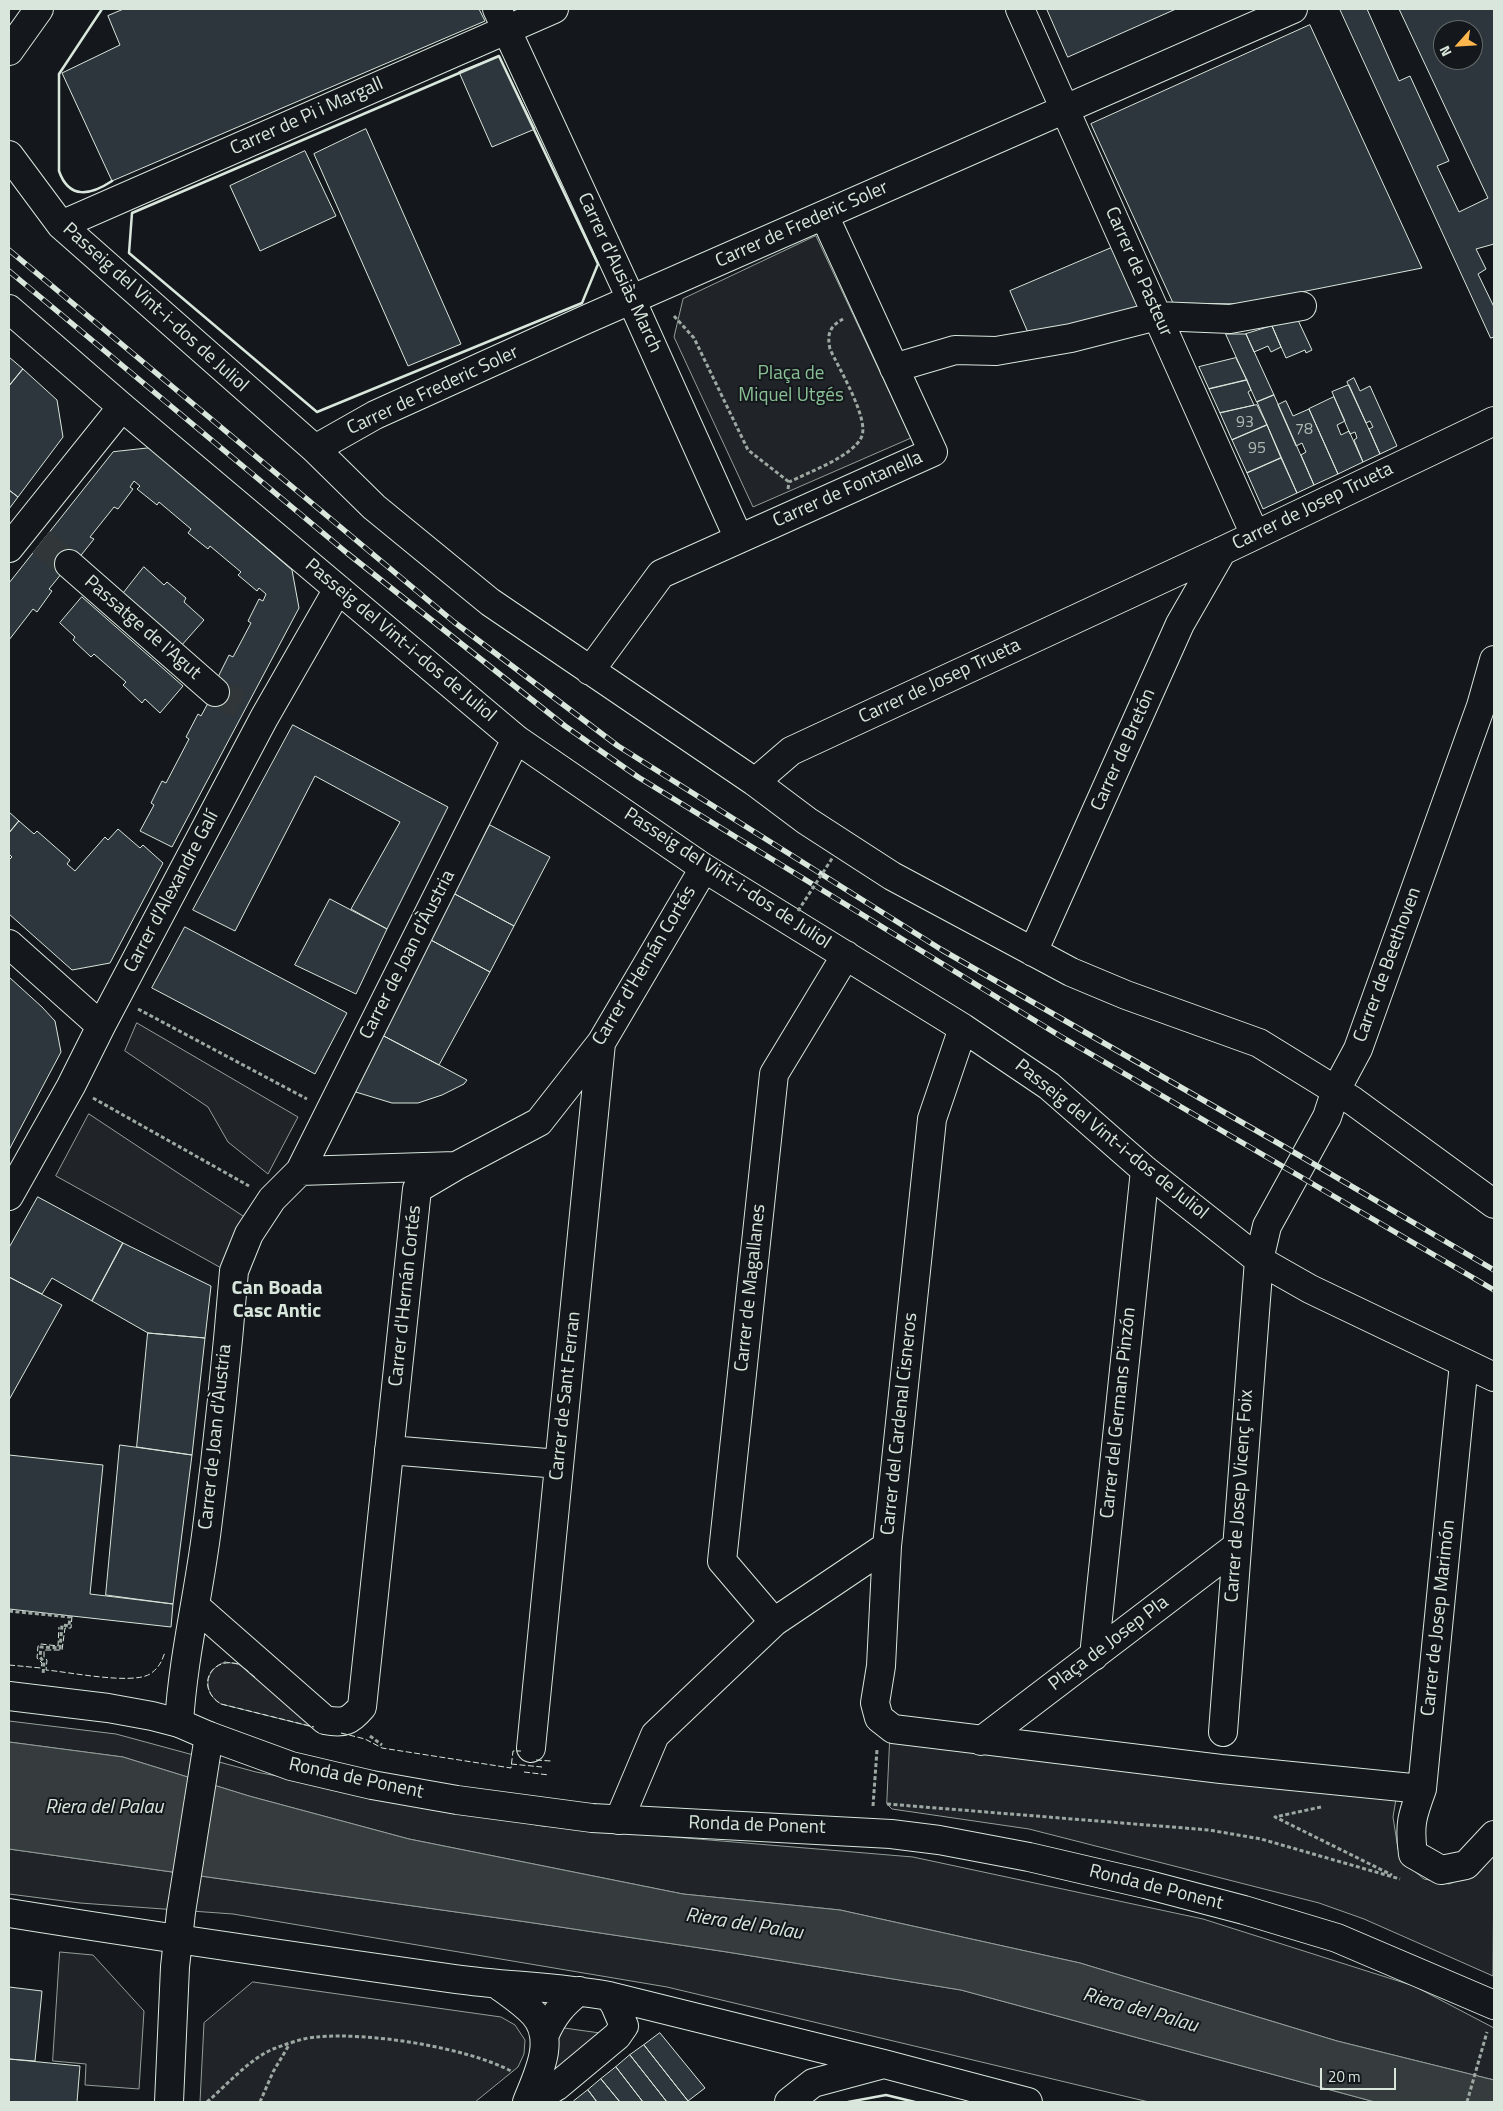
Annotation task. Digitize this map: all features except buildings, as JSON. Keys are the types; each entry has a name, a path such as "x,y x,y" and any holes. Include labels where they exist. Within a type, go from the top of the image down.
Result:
{"street":[{"path":"9,51 39,9"},
{"name":"Carrer de Pi i Margall","path":"61,225 502,19 554,9"},
{"name":"Carrer de Pasteur","path":"1020,9 1255,535"},
{"name":"Carrer de Frederic Soler","path":"315,449 375,415 631,299 1293,9"},
{"name":"Carrer d'Ausiàs March","path":"502,19 739,539"},
{"name":"Passeig del Vint-i-dos de Juliol","path":"9,155 61,225 315,449 374,507 483,596 590,671 755,782 807,821 892,876 1071,972 1126,995 1259,1043 1336,1090 1494,1204"},
{"name":"Carrer de Fontanella","path":"590,671 661,574 933,452 824,215"},
{"path":"894,368 955,350 996,351 1062,340 1157,316 1230,320 1302,306"},
{"name":"Passeig del Vint-i-dos de Juliol","path":"9,309 122,407 516,739 704,868 963,1028 1050,1086 1145,1170 1259,1260 1310,1289 1494,1377"},
{"path":"9,548 35,533 122,407"},
{"name":"Carrer de Josep Trueta","path":"755,782 791,751 1493,424"},
{"name":"Carrer de Bretón","path":"1034,952 1180,624 1222,551"},
{"name":"Passatge de l'Agut","path":"69,564 214,692"},
{"name":"Carrer d'Alexandre Galí","path":"9,1196 71,1086 255,713 338,589"},
{"path":"1132,593 1149,594 1162,599 1172,609 1180,624"},
{"name":"Carrer de Beethoven","path":"1259,1260 1267,1226 1327,1117 1336,1090 1358,1049 1488,707 1494,660"},
{"name":"Carrer de Joan d'Àustria","path":"179,1723 181,1691 207,1528 234,1271 249,1234 272,1198 300,1171 516,739"},
{"name":"Carrer d'Hernán Cortés","path":"361,1728 418,1189 456,1166 539,1122 601,1044 704,868"},
{"path":"9,944 101,1026"},
{"name":"Carrer de Magallanes","path":"774,1622 722,1562 774,1074 846,955"},
{"name":"Carrer del Cardenal Cisneros","path":"963,1028 932,1119 887,1546 881,1666 875,1702 879,1718 893,1729 1221,1769 1422,1789"},
{"name":"Carrer de Sant Ferran","path":"531,1748 601,1044"},
{"path":"300,1171 456,1166"},
{"name":"Carrer del Germans Pinzón","path":"1094,1656 1145,1170"},
{"name":"Carrer de Josep Vicenç Foix","path":"1223,1732 1259,1260"},
{"name":"Carrer de Josep Marimón","path":"1464,1363 1422,1789 1412,1816 1410,1835 1413,1854 1441,1870 1466,1865 1494,1836"},
{"path":"389,1450 559,1464"},
{"path":"619,1820 655,1735 774,1622 887,1546"},
{"name":"Plaça de Josep Pla","path":"981,1740 1236,1547"},
{"path":"195,1606 325,1720 361,1728"},
{"name":"Ronda de Ponent","path":"9,1696 126,1710 179,1723 292,1766 372,1785 457,1800 563,1815 619,1820 826,1829 891,1834 940,1840 1029,1857 1193,1896 1337,1938 1494,2005"},
{"path":"169,2102 178,1940 209,1736"},
{"path":"9,1913 178,1940 498,1985 579,1991 609,1996 884,2064 1028,2102"},
{"path":"498,1985 535,2015 544,2034"},
{"path":"528,2102 542,2062 544,2034 552,2017 564,2003 579,1991"},
{"path":"528,2102 557,2086 617,2036 624,2026 615,2004 609,1996"},
{"path":"789,2102 813,2083 821,2071 822,2058 818,2049"},
{"path":"813,2083 884,2064"}],"path":[{"path":"674,316 694,338 748,450 790,482"},
{"path":"786,495 790,482 847,452 856,446 862,436 864,424 860,411 830,349 828,340 829,330 834,324 848,317"},
{"path":"798,911 833,857"},
{"path":"116,997 329,1112"},
{"path":"71,1086 272,1198"},
{"path":"9,1611 70,1617 69,1626 62,1625 60,1648 41,1647 40,1658 44,1662 43,1675"},
{"path":"361,1728 382,1745"},
{"path":"873,1806 878,1745"},
{"path":"887,1804 1209,1830 1261,1839 1406,1881"},
{"path":"1330,1806 1274,1817 1399,1879"},
{"path":"1467,2102 1487,2032"},
{"path":"207,2102 249,2065 272,2050 314,2037 365,2037 444,2049 494,2062 518,2075"},
{"path":"260,2102 273,2072 289,2044"}],"green space":[{"name":"Plaça de Miquel Utgés","path":"816,236 911,438 753,507 674,337 683,299"},
{"path":"137,1023 298,1117 268,1174 228,1142 208,1107 125,1051"},
{"path":"89,1114 246,1218 223,1269 56,1176"},
{"path":"225,1662 238,1664 244,1668 317,1728 221,1704 211,1694 208,1682 209,1675 213,1670"},
{"path":"9,1721 116,1734 256,1772 542,1826 913,1857 1203,1919 1414,1986 1494,2028 1494,2080 1337,2041 1080,1963 840,1910 683,1894 409,1839 249,1796 123,1757 9,1742"},
{"path":"890,1741 1397,1793 1393,1817 1398,1849 1407,1865 1424,1879 1449,1884 1471,1875 1494,1851 1493,1976 1364,1919 1319,1903 1029,1829 892,1809 887,1804"},
{"path":"9,1849 527,1922 961,1990 1375,2102 1149,2102 667,1987 233,1914 80,1903 9,1894"},
{"path":"60,1952 93,1955 144,2011 139,2089 85,2085 86,2064 53,2061"},
{"path":"253,1982 501,2017 515,2025 525,2040 524,2054 518,2067 475,2102 200,2102 204,2023"},
{"path":"557,2027 600,2033 559,2075 550,2069"}],"water":[{"name":"Riera del Palau","path":"9,1742 123,1757 249,1796 409,1839 683,1894 840,1910 1080,1963 1337,2041 1494,2080 1494,2102 1375,2102 961,1990 527,1922 9,1849"}],"tunnel":[{"path":"41,542 69,564"},
{"path":"215,692 246,707"}],"railway":[{"path":"9,250 454,622 618,746 942,950 1290,1150 1494,1270"},
{"path":"9,271 347,553 565,726 638,777 1060,1036 1494,1290"}],"fence":[{"path":"72,1616 71,1628 65,1628 62,1650 44,1650 44,1657 47,1660 46,1670 100,1677 141,1677 150,1674 156,1669 165,1652"},
{"path":"9,1665 41,1668 42,1663 37,1658 38,1646 41,1644 58,1646 59,1627"},
{"path":"238,1664 228,1663 220,1665 213,1669 209,1675 209,1690 213,1697 221,1704 314,1727"},
{"path":"244,1668 257,1679"},
{"path":"341,1733 365,1739 382,1748 511,1768 513,1751 521,1751"},
{"path":"536,1760 551,1761"},
{"path":"511,1764 542,1767"},
{"path":"524,1772 549,1775"}],"wall":[{"path":"102,9 59,74 59,171 63,180 75,191 89,192 112,181"},
{"path":"499,56 598,264 582,303 317,412 129,253 132,213 499,56"},
{"path":"848,2102 886,2095 915,2102"}],"district":[{"name":"Can Boada Casc Antic","path":"277,1300"}]}
